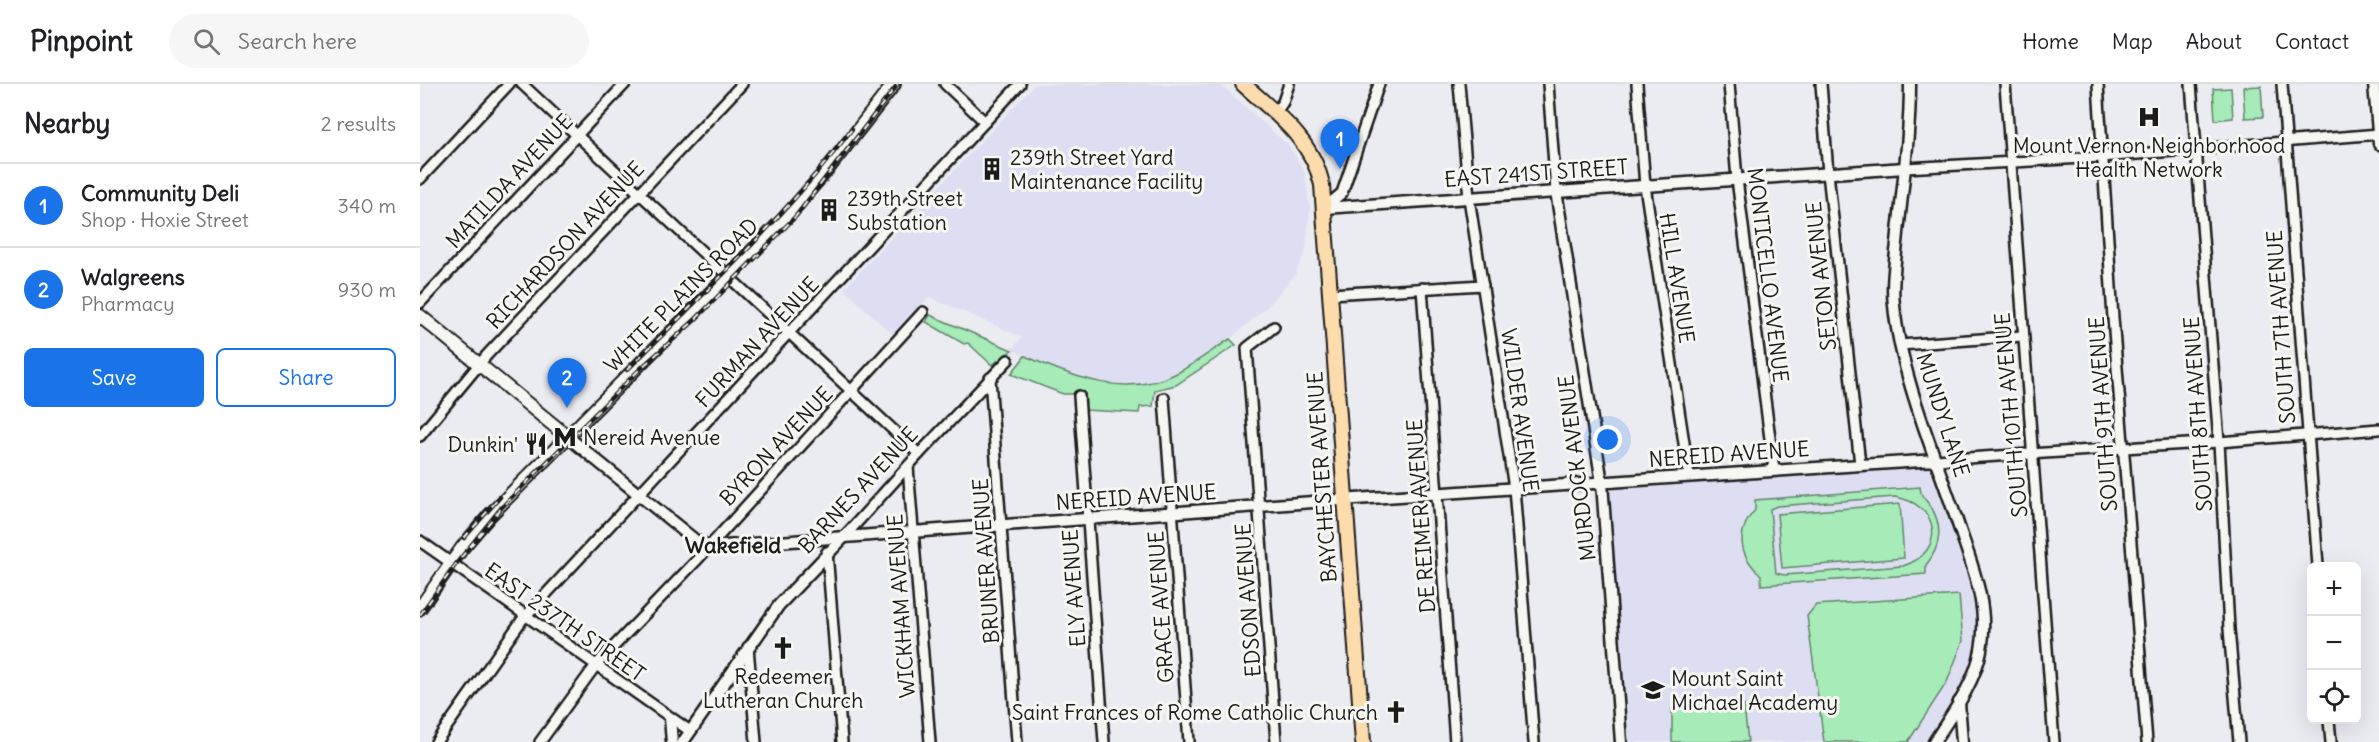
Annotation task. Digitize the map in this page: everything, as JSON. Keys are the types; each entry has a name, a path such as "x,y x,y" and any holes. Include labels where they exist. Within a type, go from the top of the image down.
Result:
{"main road":[{"name":"WHITE PLAINS ROAD","path":"420,608 490,515 728,276 808,192 894,84"},
{"path":"1243,84 1298,136 1311,153 1321,179 1324,208"},
{"name":"BAYCHESTER AVENUE","path":"1324,208 1363,742"},
{"path":"420,316 568,437"}],"street":[{"path":"420,179 509,84"},
{"path":"522,84 919,454"},
{"name":"MATILDA AVENUE","path":"420,303 625,84"},
{"name":"RICHARDSON AVENUE","path":"420,436 479,364 742,84"},
{"path":"945,84 985,122"},
{"name":"FURMAN AVENUE","path":"436,742 525,616 1020,84"},
{"path":"1275,114 1282,105 1289,84"},
{"path":"1324,208 1337,200 1344,189 1379,84"},
{"name":"WILDER AVENUE","path":"1459,84 1469,198 1514,488 1534,742"},
{"name":"MURDOCK AVENUE","path":"1548,84 1556,191 1602,483 1621,742"},
{"name":"HILL AVENUE","path":"1637,84 1645,186 1689,476"},
{"name":"MONTICELLO AVENUE","path":"1729,84 1737,179 1774,470"},
{"name":"SETON AVENUE","path":"1821,84 1828,173 1860,464"},
{"name":"MUNDY LANE","path":"1910,84 1910,111 1893,304 1900,345 1975,575 1983,608 1982,648 1979,660 1959,702 1934,742"},
{"name":"SOUTH 10TH AVENUE","path":"2005,84 2054,742"},
{"name":"SOUTH 9TH AVENUE","path":"2098,84 2147,742"},
{"name":"SOUTH 8TH AVENUE","path":"2191,84 2194,150 2219,442 2229,628 2239,742"},
{"name":"SOUTH 7TH AVENUE","path":"2282,84 2318,562"},
{"path":"2374,84 2379,144"},
{"path":"1905,168 2102,157 2379,134"},
{"name":"EAST 241ST STREET","path":"1324,208 1905,168"},
{"path":"1330,294 1483,285"},
{"name":"DE REIMER AVENUE","path":"1422,288 1455,742"},
{"name":"BYRON AVENUE","path":"540,742 596,665 709,547 923,312"},
{"name":"EDSON AVENUE","path":"1274,327 1247,348 1276,742"},
{"path":"1900,345 2022,336"},
{"name":"BARNES AVENUE","path":"683,742 779,605 1008,360"},
{"name":"BRUNER AVENUE","path":"990,378 1017,742"},
{"name":"ELY AVENUE","path":"1079,396 1104,742"},
{"name":"GRACE AVENUE","path":"1164,398 1189,742"},
{"path":"1936,460 2379,429"},
{"path":"568,437 696,541 709,547"},
{"name":"NEREID AVENUE","path":"709,547 1514,488 1936,460"},
{"name":"WICKHAM AVENUE","path":"908,467 930,742"},
{"name":"EAST 237TH STREET","path":"420,541 690,731"},
{"path":"827,552 842,742"},
{"path":"748,647 756,742"},
{"path":"1959,702 1962,742"},
{"path":"670,718 672,742"},
{"path":"2329,724 2331,742"}],"shaded area":[{"path":"1035,84 1220,84 1289,146 1304,171 1310,208 1306,250 1295,275 1271,303 1230,339 1177,373 1152,382 1131,385 1097,382 1070,375 1012,350 1022,337 929,297 894,336 844,289"},
{"path":"1932,465 1979,601 1981,631 1977,655 1963,689 1928,742 1626,742 1608,489"}],"green space":[{"path":"2261,86 2263,117 2245,118 2243,87"},
{"path":"2231,88 2233,118 2215,120 2213,89"},
{"path":"930,315 1012,350 992,365 968,343 964,344 926,322"},
{"path":"1230,339 1236,345 1176,385 1155,390 1153,406 1140,407 1139,413 1085,410 1085,394 1063,394 1011,374 1025,356 1082,378 1121,385 1140,384 1160,380 1179,372"},
{"path":"1920,487 1922,496 1935,514 1939,536 1935,551 1926,565 1926,574 1761,585 1761,575 1748,560 1742,544 1744,527 1755,510 1755,500","holes":["1895,497 1910,501 1929,518 1932,529 1932,540 1927,550 1917,559 1903,566 1784,575 1776,573 1770,509 1777,506"]},
{"path":"1900,504 1904,558 1782,568 1777,514"},
{"path":"1959,595 1963,641 1947,682 1908,742 1824,742 1807,616 1816,605"},
{"path":"1744,705 1748,742 1672,742 1672,708"}],"railway":[{"path":"420,615 456,564 502,507 640,369 695,320 796,216 898,84"},
{"path":"627,370 772,223 800,193 852,129"},
{"path":"464,538 500,497"}],"place":[{"name":"Mount Vernon Neighborhood Health Network","path":"2149,117"},
{"name":"239th Street Yard Maintenance Facility","path":"992,169"},
{"name":"Community Deli","path":"1340,169"},
{"name":"239th Street Substation","path":"829,210"},
{"name":"Walgreens","path":"567,408"},
{"name":"Nereid Avenue","path":"565,437"},
{"name":"Dunkin'","path":"536,444"},
{"name":"Redeemer Lutheran Church","path":"783,648"},
{"name":"Mount Saint Michael Academy","path":"1653,690"},
{"name":"Saint Frances of Rome Catholic Church","path":"1396,712"}],"district":[{"name":"Wakefield","path":"733,545"}]}
